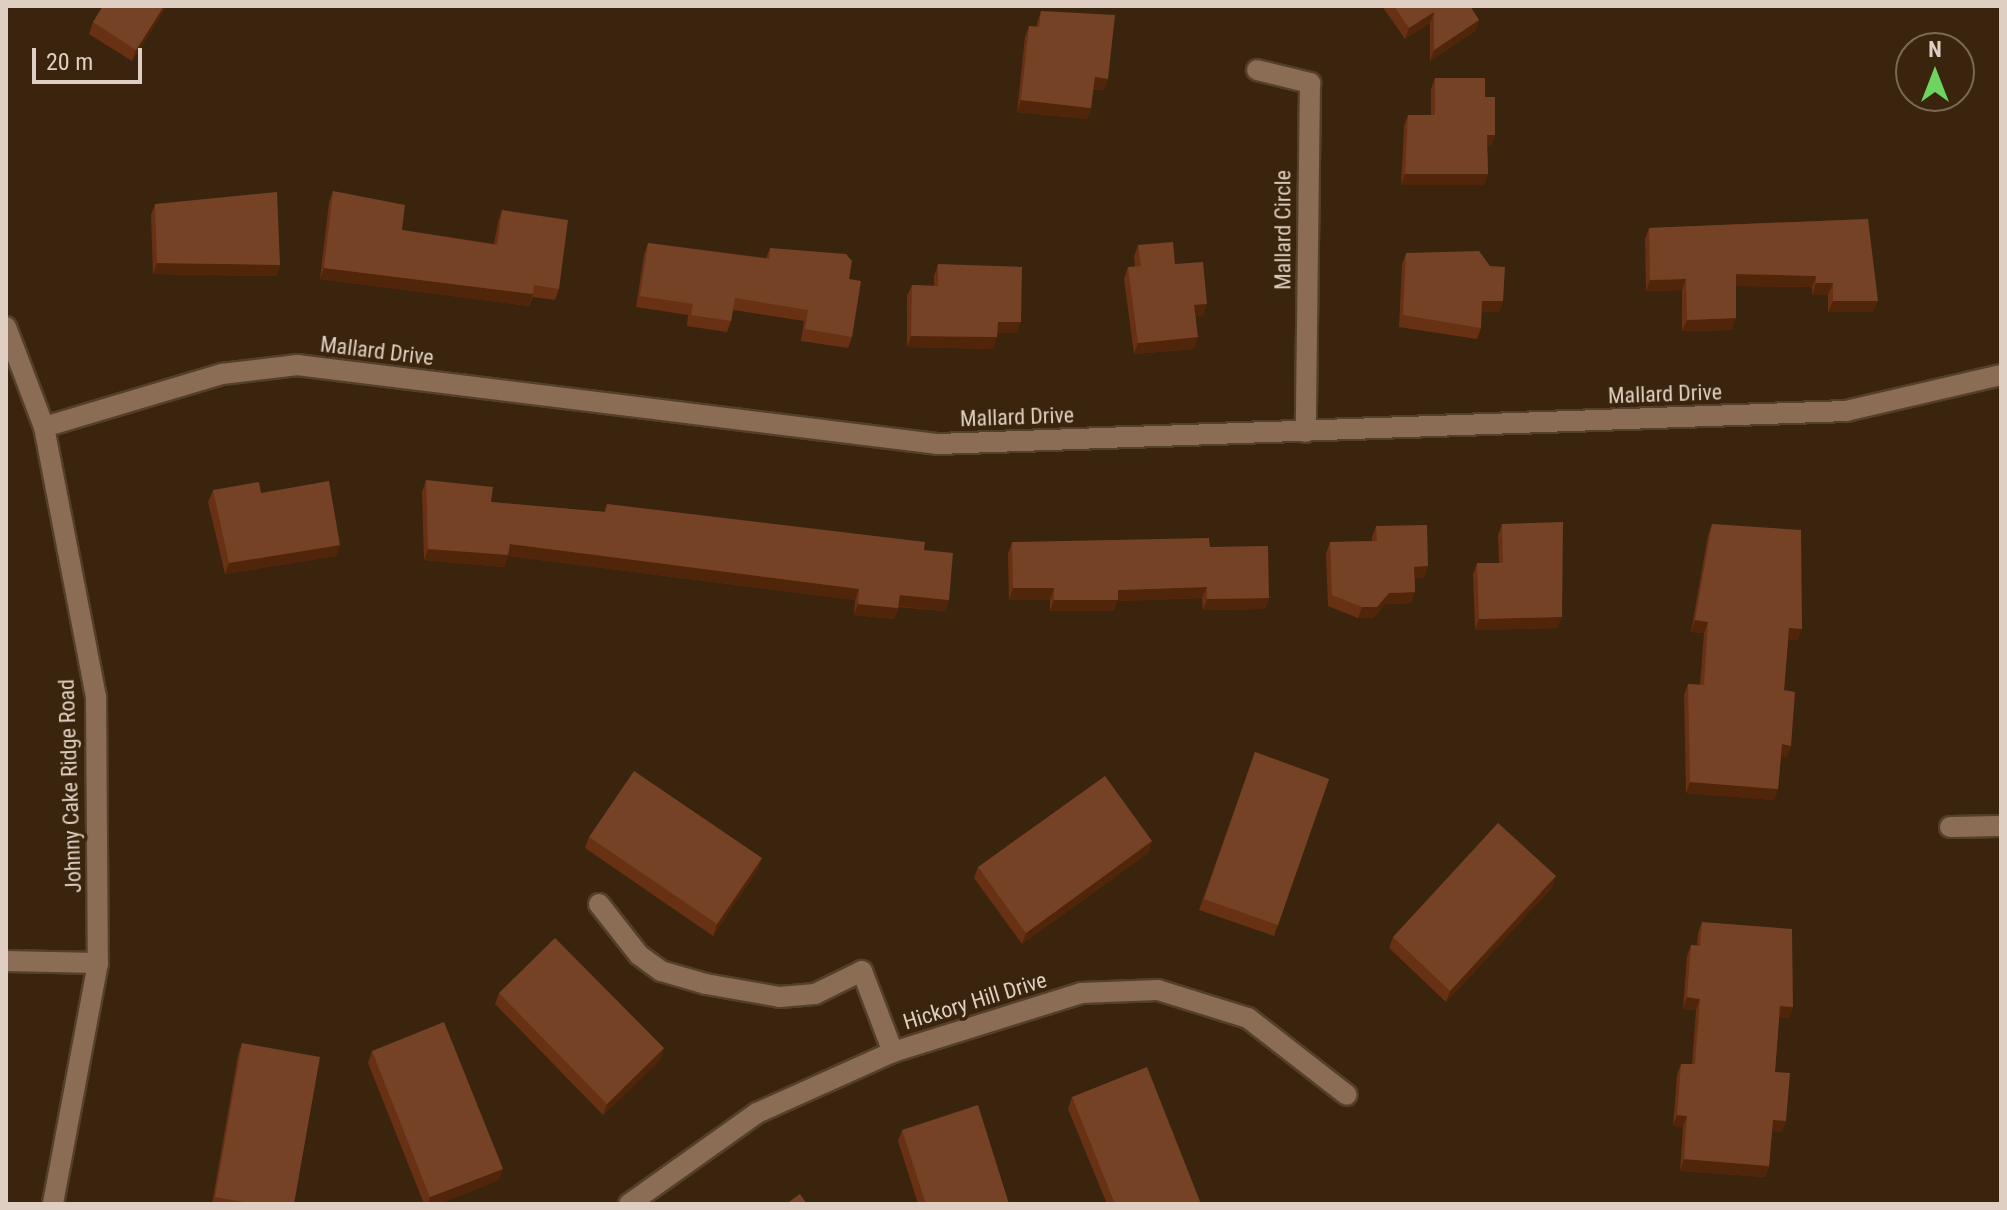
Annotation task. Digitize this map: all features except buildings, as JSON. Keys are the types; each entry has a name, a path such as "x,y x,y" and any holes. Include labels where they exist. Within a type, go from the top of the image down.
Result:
{"street":[{"name":"Mallard Circle","path":"1257,70 1310,83 1306,432"},
{"name":"Johnny Cake Ridge Road","path":"6,327 44,427 96,697 98,963 53,1204"},
{"name":"Mallard Drive","path":"44,427 222,374 297,365 938,444 1846,411 2001,375"},
{"path":"1950,827 2001,826"},
{"path":"599,904 639,955 661,971 706,984 780,997 815,994 862,971 893,1052"},
{"path":"6,961 98,963"},
{"name":"Hickory Hill Drive","path":"629,1204 757,1113 893,1052 1081,993 1158,990 1248,1018 1347,1095"}]}
